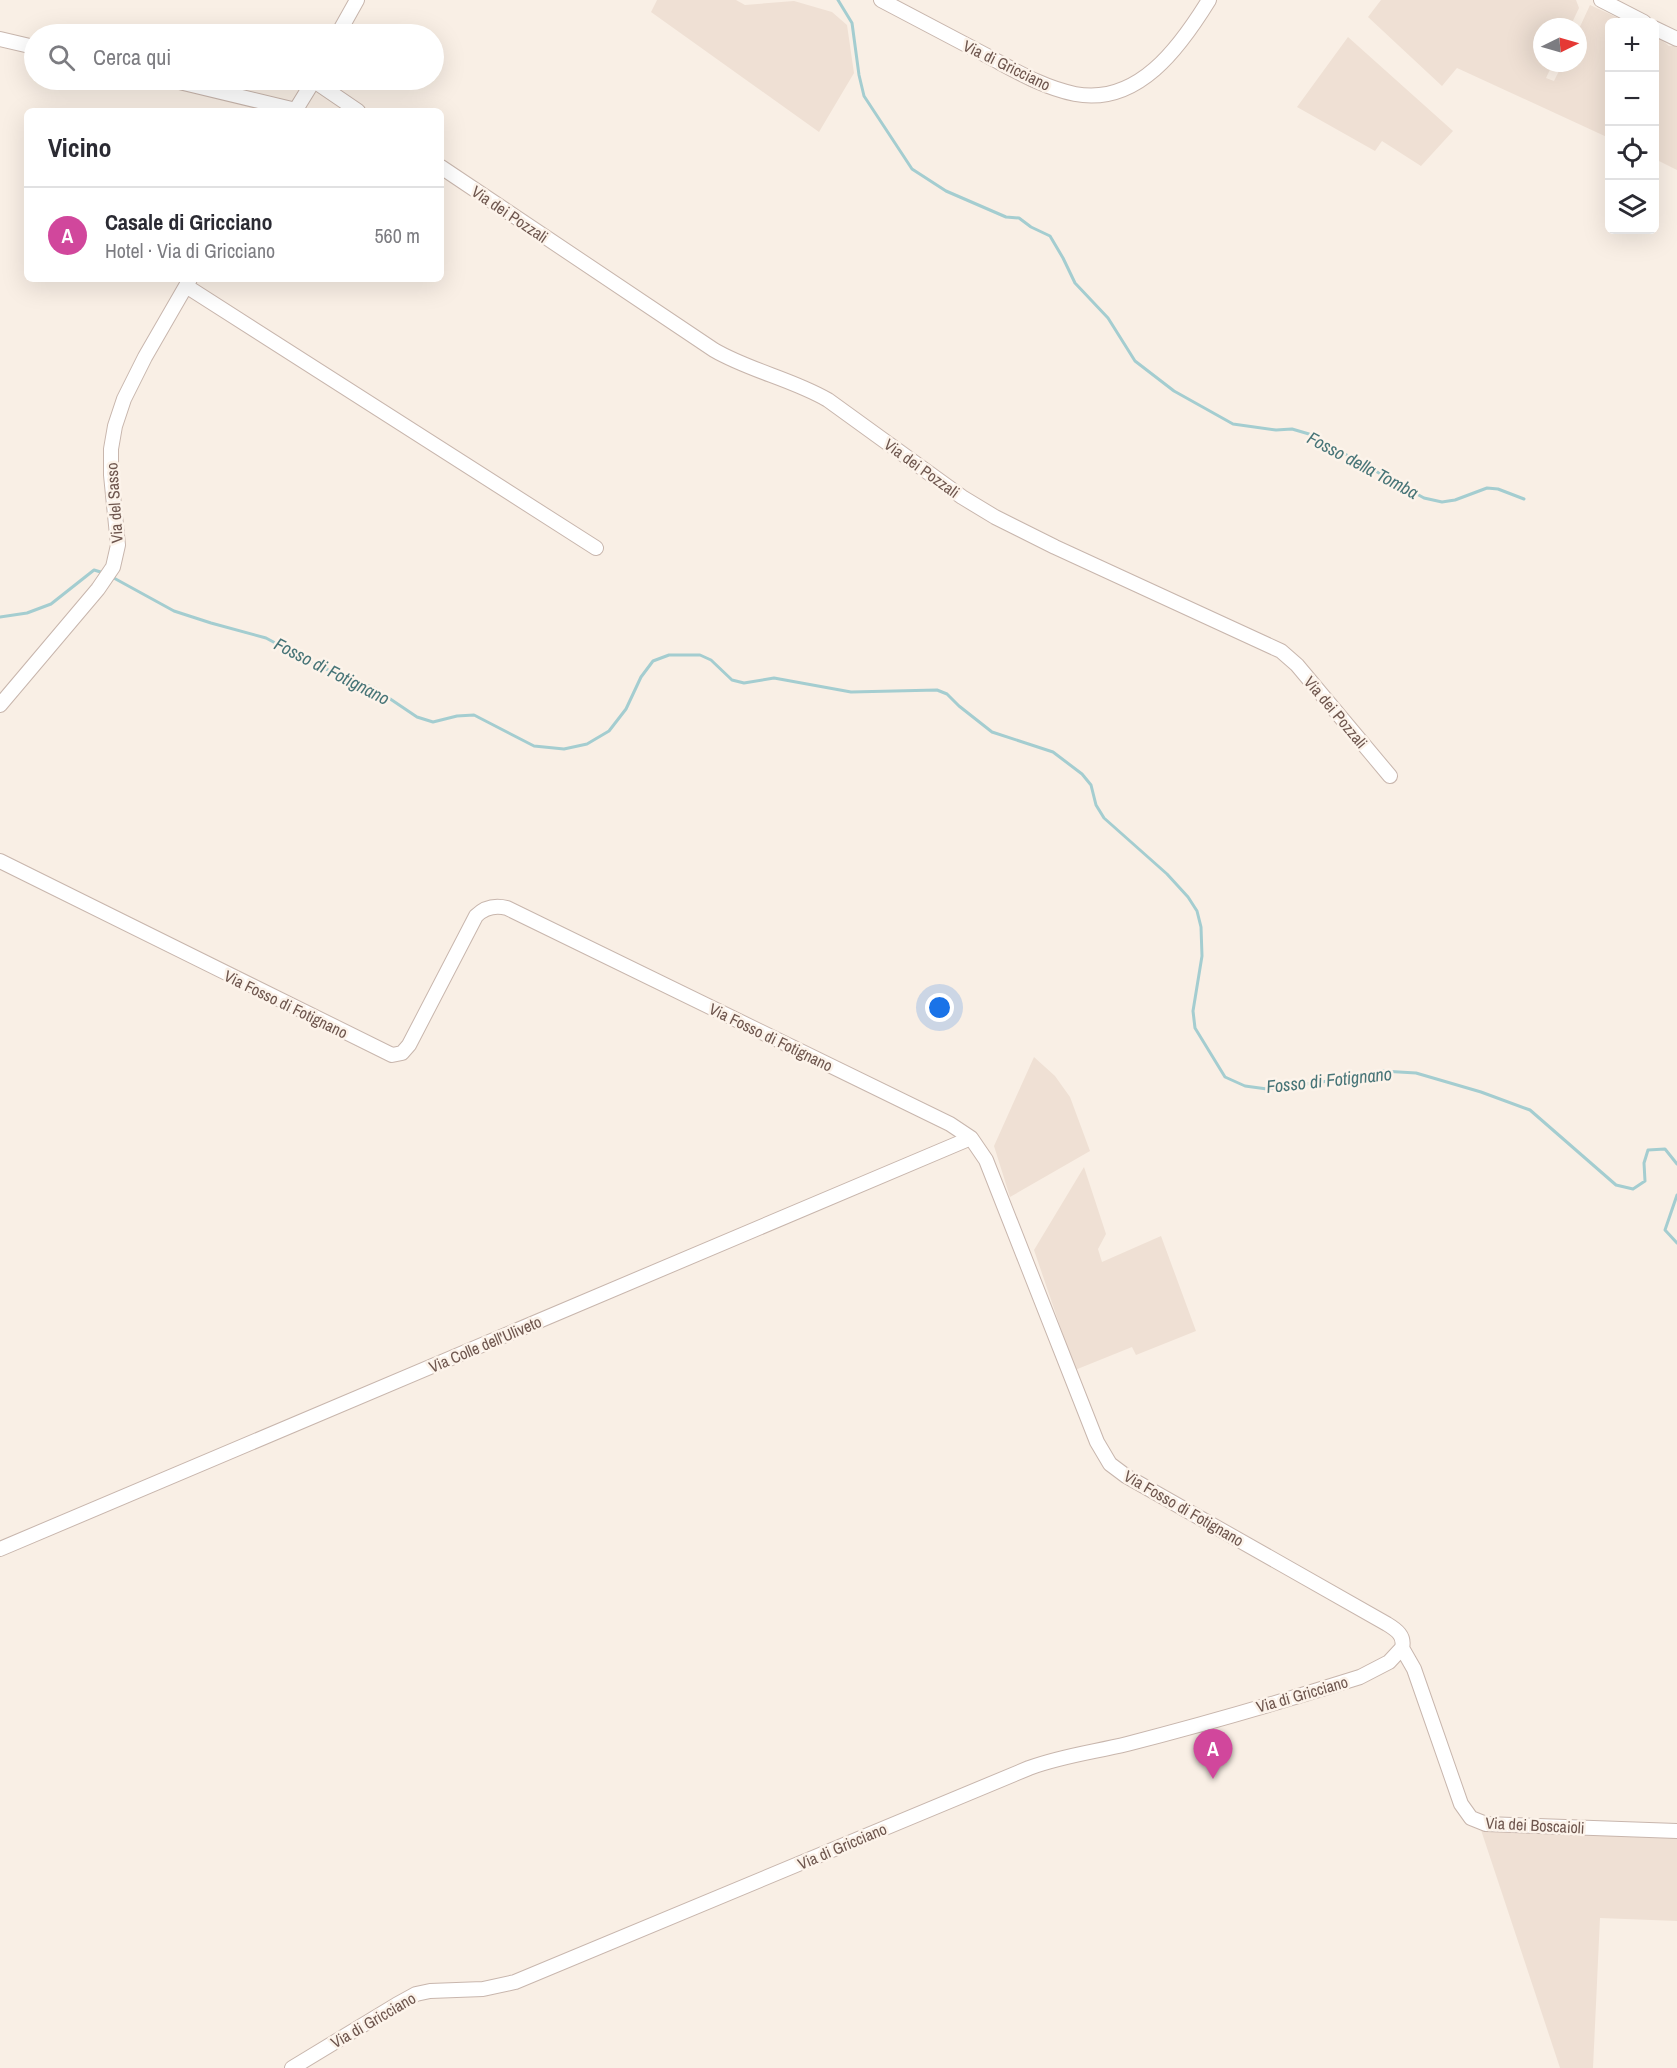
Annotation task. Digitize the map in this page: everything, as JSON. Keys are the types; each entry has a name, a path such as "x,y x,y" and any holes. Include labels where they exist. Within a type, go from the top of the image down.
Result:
{"street":[{"path":"344,24 357,0"},
{"name":"Via di Gricciano","path":"881,0 1033,80 1063,91 1090,95 1117,92 1144,78 1177,46 1209,0"},
{"path":"1601,0 1636,18"},
{"path":"1659,30 1677,39"},
{"path":"0,39 24,45"},
{"path":"211,90 283,108"},
{"path":"297,108 308,90"},
{"path":"328,90 354,108"},
{"name":"Via dei Pozzali","path":"444,169 714,350 732,360 812,391 828,400 953,491 988,513 1055,548 1281,651 1301,670 1390,776"},
{"path":"188,283 596,548"},
{"name":"Via del Sasso","path":"0,705 109,573 118,545 111,475 111,449 115,426 129,388 188,283"},
{"name":"Via Fosso di Fotignano","path":"0,861 392,1055 402,1053 409,1045 476,916 488,908 498,906 507,908 950,1124 971,1138 988,1164 1097,1442 1110,1464 1126,1476 1387,1624 1401,1636 1402,1648"},
{"name":"Via Colle dell'Uliveto","path":"0,1549 971,1138"},
{"name":"Via di Gricciano","path":"292,2068 410,1997 425,1992 477,1990 515,1982 1029,1768 1056,1759 1158,1736 1352,1680 1384,1666 1402,1648"},
{"name":"Via dei Boscaioli","path":"1402,1648 1414,1668 1461,1804 1471,1818 1486,1824 1677,1831"}],"shaded area":[{"path":"657,0 736,0 745,5 794,1 832,12 847,25 854,73 819,132 651,12"},
{"path":"1381,0 1576,0 1579,8 1574,18 1533,18 1533,72 1549,72 1546,78 1554,81 1558,72 1587,72 1587,18 1584,18 1590,5 1618,18 1605,18 1605,136 1457,68 1442,86 1368,17"},
{"path":"1348,37 1453,131 1421,166 1382,141 1375,151 1297,107"},
{"path":"1659,38 1669,46 1677,46 1677,170 1659,161"},
{"path":"1034,1057 1055,1076 1070,1097 1090,1151 1010,1197 994,1146"},
{"path":"1084,1167 1106,1234 1098,1249 1102,1262 1161,1236 1196,1331 1136,1355 1132,1347 1075,1370 1034,1250"},
{"path":"1481,1830 1677,1837 1677,1921 1600,1918 1593,2068 1560,2068"}],"waterway":[{"name":"Fosso della Tomba","path":"838,0 852,23 864,96 912,169 946,191 1006,217 1019,218 1050,236 1075,283 1108,318 1135,361 1174,391 1233,424 1276,430 1292,429 1309,434 1424,498 1442,502 1455,500 1487,488 1498,489 1524,499"},
{"name":"Fosso di Fotignano","path":"0,617 27,613 51,604 94,570 104,573"},
{"name":"Fosso di Fotignano","path":"112,577 174,611 266,638 318,666 374,688 417,717 433,722 457,716 474,715 534,746 564,749 587,744 609,731 626,709 641,677 653,661 669,655 700,655 711,660 732,680 744,683 774,678 851,692 937,690 947,694 992,732 1053,752 1082,774 1091,785 1096,805 1104,818 1167,874 1188,897 1197,911 1201,927 1202,956 1193,1011 1195,1028 1225,1077 1245,1086 1267,1089 1382,1071 1416,1073 1481,1092 1530,1110 1616,1185 1633,1189 1645,1181 1644,1163 1648,1150 1665,1149 1677,1164"},
{"name":"Fosso di Fotignano","path":"1677,1195 1665,1230 1677,1243"}],"place":[{"name":"Casale di Gricciano","path":"1213,1779"}]}
